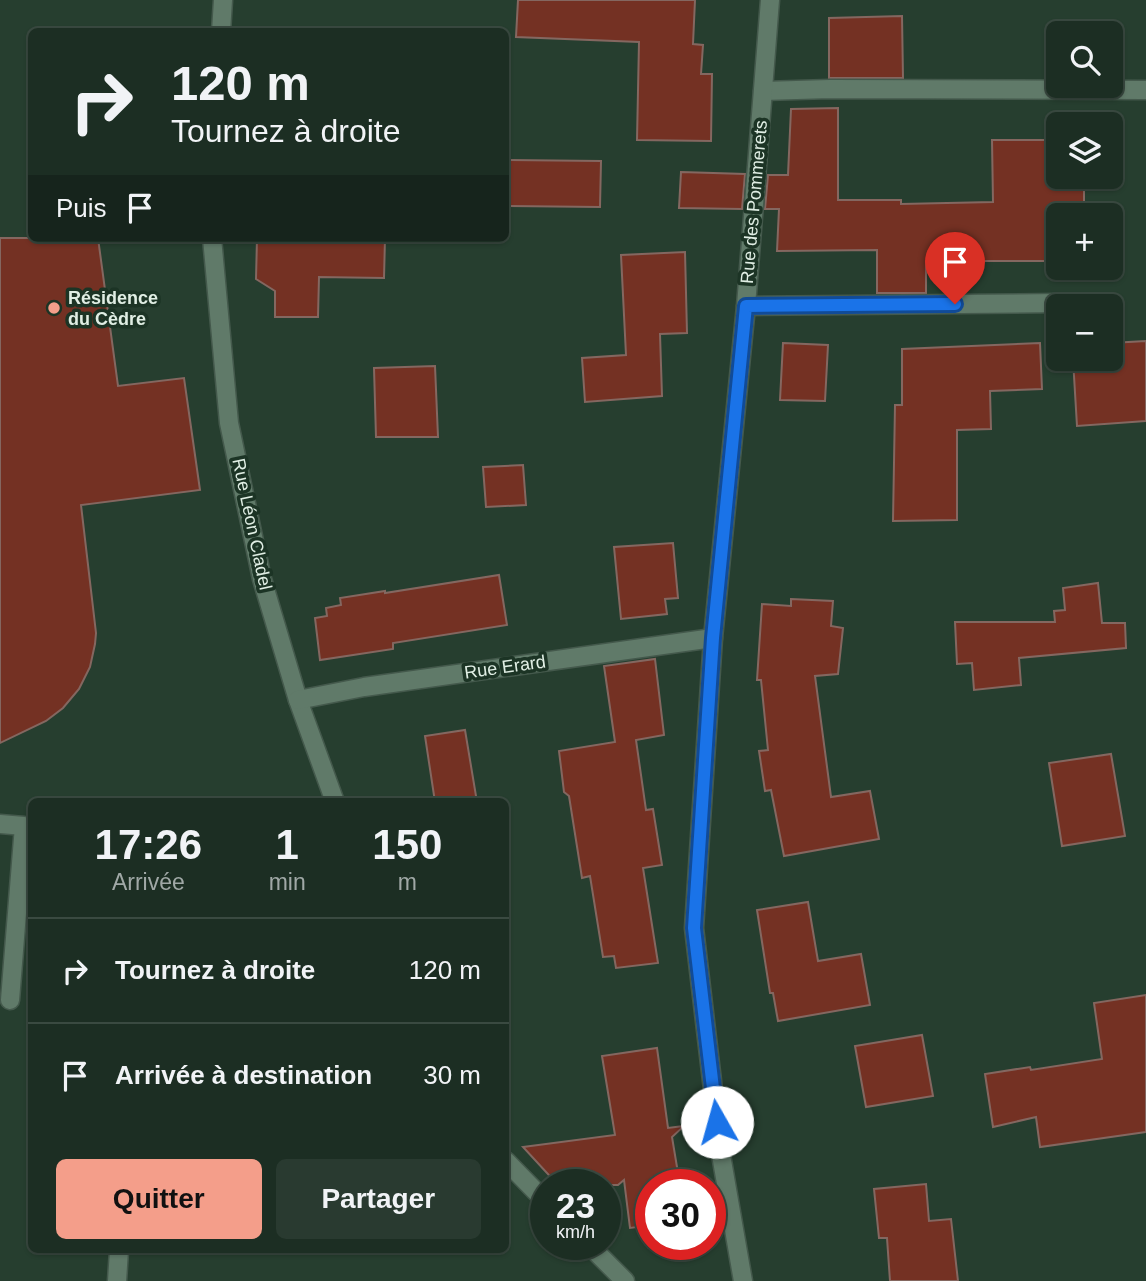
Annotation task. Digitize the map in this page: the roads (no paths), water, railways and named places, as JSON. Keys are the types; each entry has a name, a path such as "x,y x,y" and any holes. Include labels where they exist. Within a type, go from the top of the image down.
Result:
{"street":[{"path":"221,28 223,0"},
{"name":"Rue des Pommerets","path":"743,1281 720,1149 694,928 713,638 746,306 770,0"},
{"path":"763,91 1146,90"},
{"name":"Rue Léon Cladel","path":"212,242 229,423 262,579 298,701 334,798"},
{"path":"746,306 1046,303"},
{"name":"Rue Erard","path":"298,701 364,687 713,638"},
{"path":"0,824 24,826 10,1000"},
{"path":"509,1164 530,1186"},
{"path":"117,1281 119,1253"},
{"path":"604,1260 625,1281"}],"place":[{"name":"Résidence du Cèdre","path":"54,308"}]}
